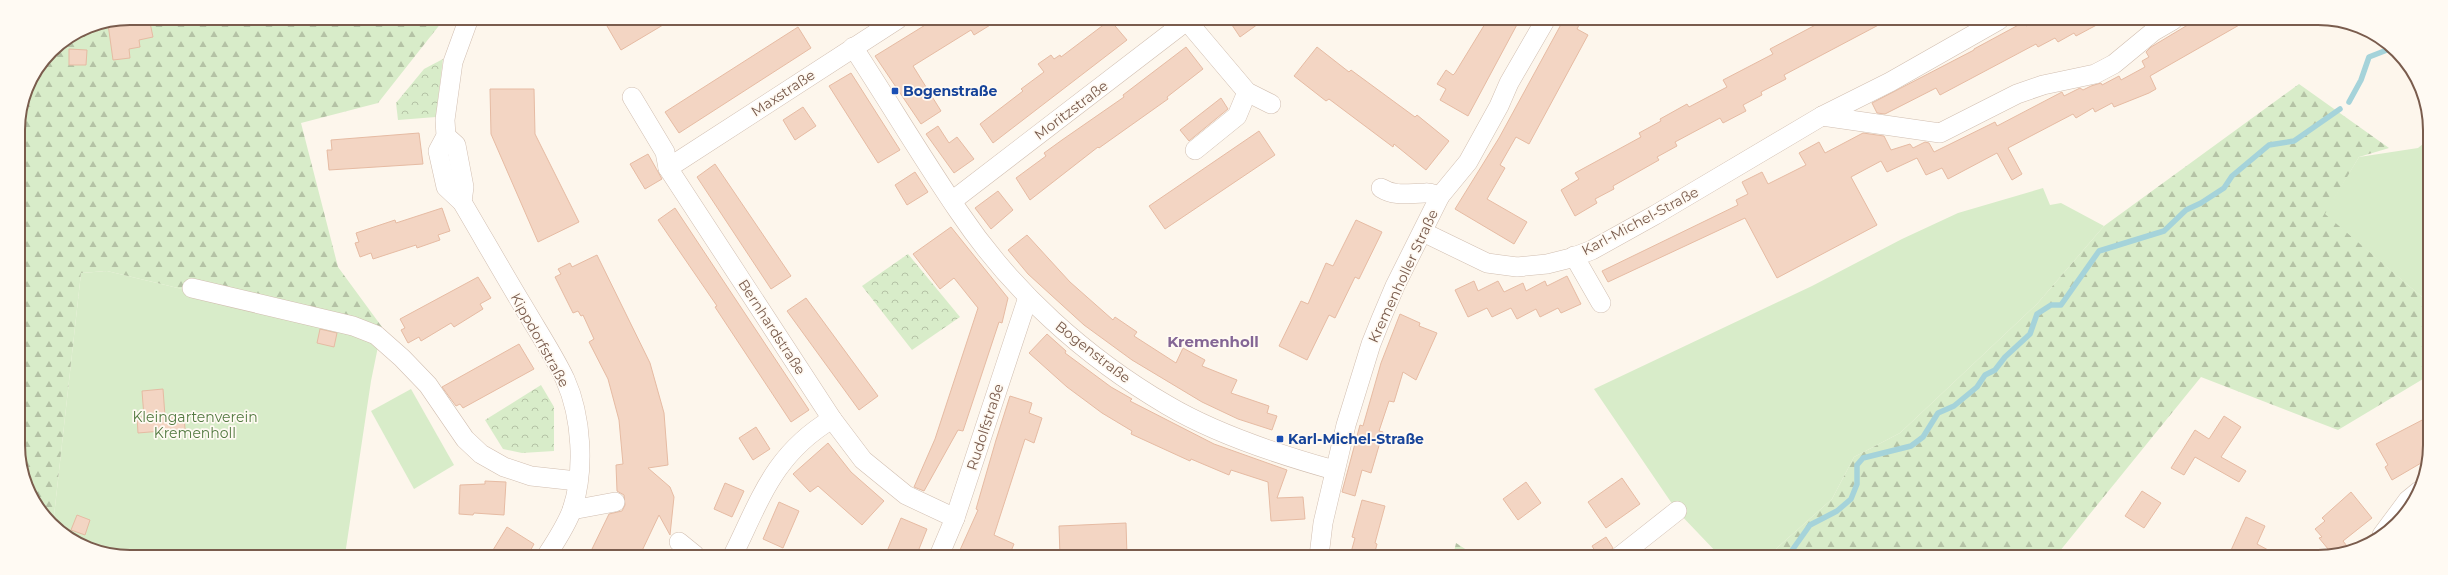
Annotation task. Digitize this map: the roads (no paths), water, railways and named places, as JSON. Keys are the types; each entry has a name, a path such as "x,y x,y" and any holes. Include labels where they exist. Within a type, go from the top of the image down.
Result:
{"street":[{"name":"Kippdorfstraße","path":"466,25 453,62 445,120 446,136 438,151 441,172 446,187 462,202 565,380 574,410 578,434 577,481 572,510 550,550"},
{"name":"Maxstraße","path":"668,168 888,25"},
{"name":"Moritzstraße","path":"952,201 1181,25"},
{"path":"1192,25 1247,92 1271,104"},
{"name":"Kremenholler Straße","path":"1320,550 1334,470 1371,344 1395,286 1424,232 1440,196 1468,162 1500,106 1509,83 1543,25"},
{"name":"Karl-Michel-Straße","path":"1424,232 1488,263 1517,267 1547,264 1592,250 1655,215 1822,116 1890,82 1990,25"},
{"path":"1822,116 1940,133 2017,94 2043,85 2095,74 2114,64 2154,31 2164,25"},
{"name":"Bogenstraße","path":"853,47 952,201 986,248 1028,297 1068,335 1112,368 1168,405 1214,428 1305,462 1334,470"},
{"path":"1195,150 1237,116 1247,92"},
{"name":"Bernhardstraße","path":"632,97 666,152 668,168 832,419 863,460 884,480 906,495 955,518"},
{"path":"1381,188 1394,193 1412,195 1426,192 1440,196"},
{"path":"1574,256 1601,303"},
{"path":"192,288 353,326 376,335 428,384 465,439 481,454 504,467 531,476 577,481"},
{"name":"Rudolfstraße","path":"942,550 955,518 1028,297"},
{"path":"737,550 780,464 814,430 832,419"},
{"path":"572,510 615,502"},
{"path":"1628,550 1677,511"},
{"path":"679,542 689,550"}],"waterway":[{"path":"2349,102 2361,80 2369,57 2386,50"},
{"path":"1792,550 1810,525 1837,511 1851,499 1857,484 1857,465 1863,458 1911,446 1923,437 1938,413 1954,406 1977,387 1985,375 1995,370 2005,357 2030,334 2037,314 2051,305 2061,305 2099,251 2164,231 2186,210 2201,203 2224,188 2232,176 2269,145 2294,141 2340,109"}],"place":[{"name":"Bogenstraße","path":"895,91"},
{"name":"Karl-Michel-Straße","path":"1280,439"}],"district":[{"name":"Kremenholl","path":"1213,342"}],"park label":[{"name":"Kleingartenverein Kremenholl","path":"195,426"}]}
